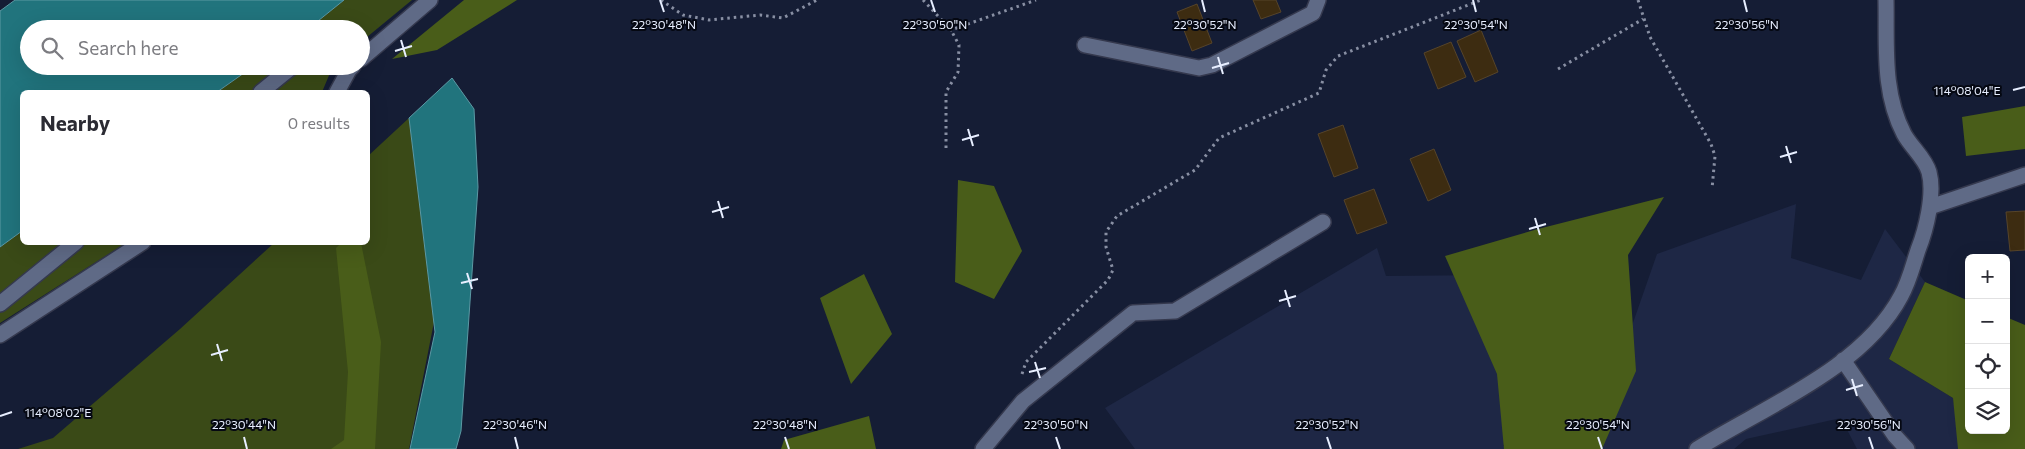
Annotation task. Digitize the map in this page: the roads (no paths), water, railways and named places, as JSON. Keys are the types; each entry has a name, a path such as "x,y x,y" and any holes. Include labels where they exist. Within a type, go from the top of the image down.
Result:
{"street":[{"path":"370,51 430,0"},
{"path":"1085,45 1199,68 1212,65 1313,14 1318,0"},
{"path":"1697,449 1826,375 1875,333 1901,296 1924,236 1930,207 1929,172 1904,134 1892,101 1886,71 1886,0"},
{"path":"264,90 283,75"},
{"path":"338,90 346,75"},
{"path":"1930,207 2025,175"},
{"path":"983,449 1023,401 1133,313 1175,311 1323,222"},
{"path":"0,304 72,245"},
{"path":"0,335 138,245"},
{"path":"1842,360 1895,436 1907,449"}]}
